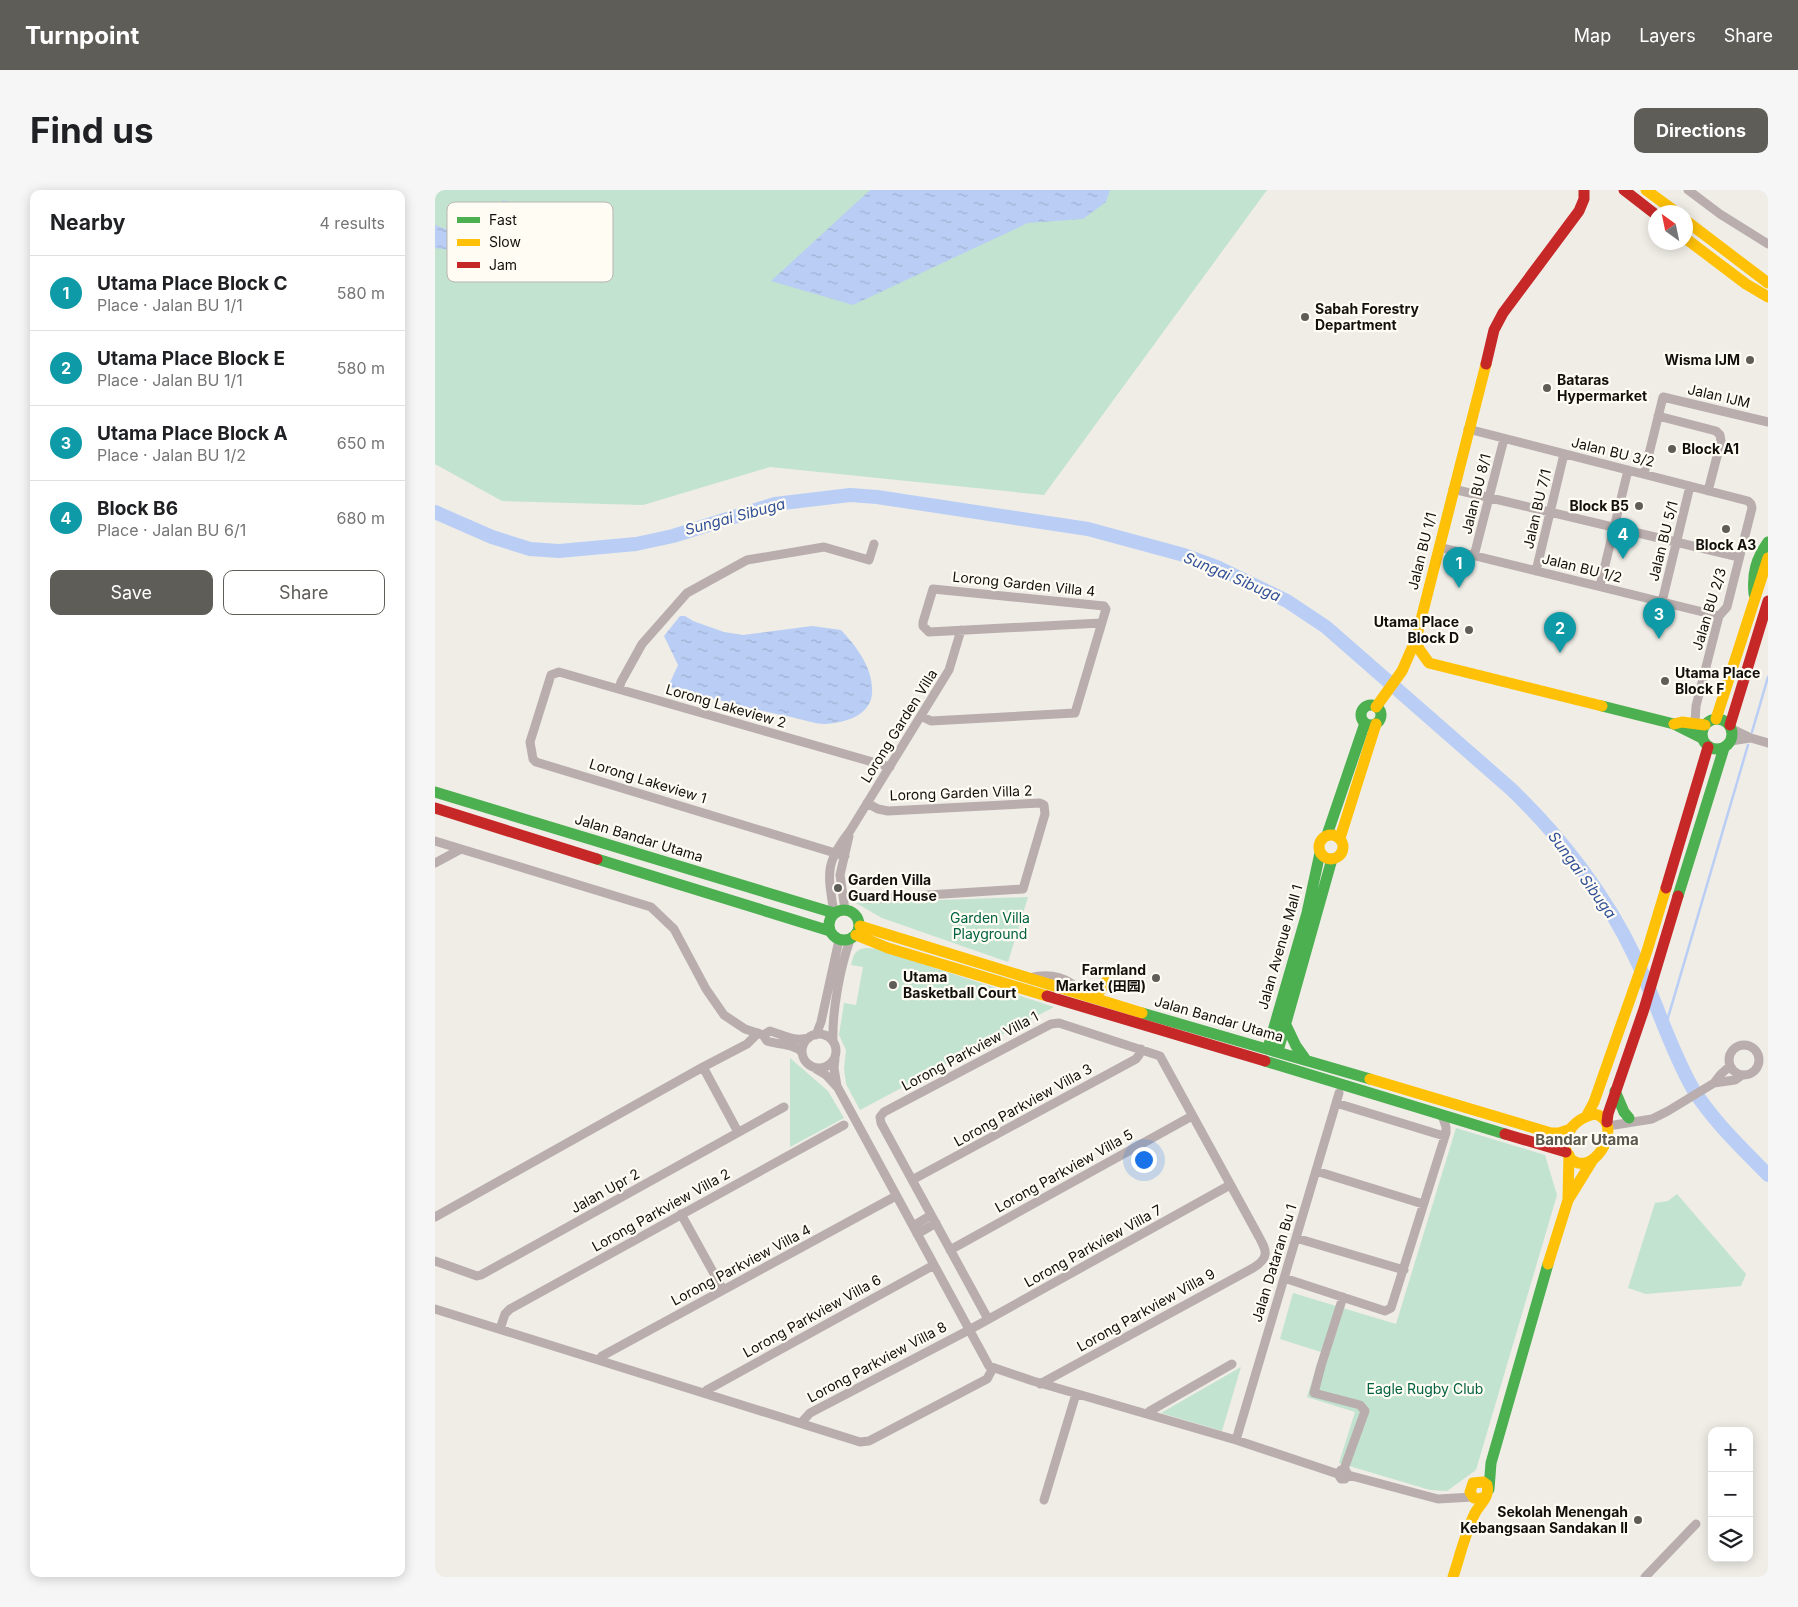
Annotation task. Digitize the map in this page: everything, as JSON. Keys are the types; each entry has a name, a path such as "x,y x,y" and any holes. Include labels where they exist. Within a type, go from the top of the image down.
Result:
{"main road":[{"name":"Jalan BU 1/1","path":"1416,639 1496,325 1579,210 1584,199 1584,190"},
{"path":"1624,190 1648,209"},
{"path":"1646,190 1666,205"},
{"path":"1693,226 1767,285"},
{"path":"1693,244 1746,284 1767,285"},
{"path":"1738,260 1755,266 1768,267"},
{"path":"1724,268 1741,290 1768,309"},
{"path":"1755,599 1752,578 1758,557 1768,542"},
{"path":"1716,719 1768,558"},
{"path":"1453,1577 1482,1494 1536,1304 1568,1200 1579,1180 1605,1144 1608,1114 1644,1009 1730,736 1768,601"},
{"path":"1416,639 1426,660"},
{"path":"1377,707 1404,667 1416,639"},
{"path":"1404,667 1426,660 1674,724 1716,750 1730,736"},
{"path":"1370,724 1361,716 1364,709 1369,706 1377,707"},
{"path":"1370,724 1340,838 1343,849 1339,856 1332,859 1325,858 1318,848 1319,842 1327,835 1370,724 1381,717 1377,707"},
{"path":"1674,724 1682,722 1700,724 1716,719 1724,720 1730,736"},
{"path":"1568,1200 1565,1142 1571,1129 1577,1121 1587,1115 1594,1102 1647,951 1705,743 1703,729 1700,724"},
{"name":"Jalan Bandar Utama","path":"435,792 840,912 854,913 857,916 851,935"},
{"name":"Jalan Bandar Utama","path":"435,808 830,931 1029,978 1240,1040 1273,1055 1311,1076 1567,1154"},
{"path":"1327,835 1334,835 1340,838"},
{"name":"Jalan Avenue Mall 1","path":"1273,1055 1273,1027 1307,913 1320,853"},
{"name":"Jalan Avenue Mall 1","path":"1273,1055 1286,1025 1332,859"},
{"path":"830,931 829,922 840,912"},
{"path":"851,935 1117,1018 1228,1050 1273,1055"},
{"path":"1085,996 1094,996 1106,982"},
{"path":"1107,1002 1117,1018"},
{"path":"1286,1025 1296,1046 1306,1060"},
{"path":"1240,1040 1257,1039 1273,1027"},
{"name":"Jalan Bandar Utama","path":"1273,1055 1306,1060 1551,1133 1559,1133 1571,1129"},
{"path":"1615,1091 1624,1112 1629,1118"},
{"path":"1587,1115 1600,1115 1608,1124"},
{"path":"1567,1154 1571,1159 1582,1164 1592,1161"},
{"path":"1482,1494 1470,1492 1474,1482 1485,1473 1491,1463"},
{"path":"1474,1482 1484,1482 1482,1494"}],"street":[{"path":"1688,190 1768,244"},
{"name":"Jalan IJM","path":"1658,416 1663,397 1768,422"},
{"path":"1644,474 1658,416 1716,431 1720,435 1721,441 1708,491"},
{"name":"Jalan BU 3/2","path":"1468,430 1748,501 1751,504"},
{"name":"Jalan BU 8/1","path":"1474,556 1504,439"},
{"name":"Jalan BU 7/1","path":"1536,571 1564,454"},
{"path":"1600,586 1628,470"},
{"name":"Jalan BU 5/1","path":"1662,602 1690,486"},
{"path":"1453,489 1739,557"},
{"name":"Jalan BU 2/3","path":"1700,724 1696,706 1719,616 1727,607 1752,508 1751,504"},
{"path":"619,689 642,644 687,593 747,560 824,547 869,560 874,544"},
{"name":"Jalan BU 1/2","path":"1439,547 1719,616"},
{"name":"Lorong Garden Villa 4","path":"933,589 1103,606 1106,610 1101,623 929,632 923,626 933,589"},
{"path":"921,716 931,721 1075,713 1101,623"},
{"name":"Lorong Garden Villa","path":"840,912 828,877 835,852 850,831 949,670 961,630"},
{"name":"Lorong Lakeview 2","path":"555,672 889,768"},
{"name":"Lorong Lakeview 1","path":"555,672 551,675 530,742 533,759 536,762 845,856"},
{"path":"1730,736 1751,738 1768,743"},
{"name":"Lorong Garden Villa 2","path":"865,899 1023,889 1045,814 1044,805 1040,803 888,811 878,809 867,803"},
{"name":"Lorong Garden Villa","path":"840,912 840,876 850,831"},
{"path":"435,841 655,910 673,929 706,989 724,1015 745,1029 761,1034 767,1041 779,1045 787,1040 797,1040 812,1036 825,1035 833,1040"},
{"path":"435,863 461,849"},
{"path":"802,1052 804,1044 821,1022 851,935"},
{"path":"851,935 845,952 833,1022 833,1040 836,1057 834,1068 837,1086 987,1363 993,1368 1040,1384 1438,1499 1446,1500 1482,1494"},
{"name":"Lorong Parkview Villa 1","path":"988,1319 881,1123 880,1117 884,1112 1051,1024 1059,1023 1156,1053 1164,1060 1192,1116 1261,1241 1266,1252 1264,1259"},
{"path":"435,1217 747,1044 761,1034"},
{"path":"787,1040 802,1052 806,1063 837,1086"},
{"path":"1712,1084 1735,1080 1742,1075 1752,1073 1759,1065 1759,1055 1753,1047 1744,1044 1734,1048 1729,1056 1730,1066 1735,1072 1742,1075"},
{"name":"Lorong Parkview Villa 3","path":"912,1180 1136,1059 1141,1049"},
{"path":"815,1068 825,1068 836,1057"},
{"path":"1608,1124 1652,1118 1662,1114 1712,1084 1730,1066"},
{"path":"703,1067 738,1132"},
{"path":"1331,1082 1339,1093 1345,1089 1352,1088"},
{"name":"Jalan Dataran Bu 1","path":"1236,1440 1339,1093"},
{"path":"1336,1104 1444,1136"},
{"name":"Jalan Upr 2","path":"435,1261 477,1276 481,1275 784,1107"},
{"path":"1608,1124 1629,1118 1662,1114"},
{"path":"1284,1278 1388,1310 1391,1308 1444,1136 1446,1127 1442,1115"},
{"name":"Lorong Parkview Villa 5","path":"950,1250 1192,1116"},
{"name":"Lorong Parkview Villa 2","path":"501,1328 507,1311 845,1124"},
{"path":"1316,1171 1423,1204"},
{"name":"Lorong Parkview Villa 7","path":"969,1330 1230,1186"},
{"name":"Lorong Parkview Villa 4","path":"599,1360 602,1356 897,1196"},
{"path":"681,1214 723,1290"},
{"path":"915,1230 933,1219"},
{"path":"1296,1238 1404,1270"},
{"name":"Lorong Parkview Villa 9","path":"1040,1384 1253,1268 1264,1259"},
{"name":"Lorong Parkview Villa 6","path":"704,1393 934,1265"},
{"path":"1343,1297 1314,1393 1360,1405 1365,1411 1343,1473"},
{"path":"435,1309 501,1328 855,1441 865,1442 987,1379 993,1368"},
{"name":"Lorong Parkview Villa 8","path":"801,1423 809,1413 969,1330"},
{"path":"1147,1414 1232,1364"},
{"path":"1044,1500 1076,1394"},
{"path":"1446,1500 1474,1482"},
{"path":"1645,1577 1696,1524"}],"green space":[{"path":"435,190 1267,190 1044,495 770,467 643,505 502,501 435,464"},
{"name":"Garden Villa Playground","path":"1028,897 1008,962 882,918 856,903"},
{"path":"867,948 877,949 1054,1007 860,1110 846,1084 844,1069 846,1050 839,1035 844,1003 856,1005 863,967 851,965 853,958 857,951"},
{"path":"790,1058 828,1091 844,1118 790,1147"},
{"name":"Eagle Rugby Club","path":"1456,1128 1545,1155 1557,1195 1476,1470 1447,1491 1430,1490 1339,1463 1355,1412 1307,1397 1321,1352 1280,1339 1293,1293 1396,1324"},
{"path":"1677,1194 1746,1274 1741,1286 1646,1294 1628,1288 1655,1203 1668,1201"},
{"path":"1241,1367 1222,1431 1161,1413"}],"water":[{"path":"870,190 1110,190 1106,202 1083,219 1028,223 853,305 771,281"},
{"path":"435,225 447,230 447,249 435,248"},
{"path":"680,616 685,616 693,621 724,632 743,635 812,626 841,630 858,651 867,667 872,685 870,702 855,717 840,722 821,724 668,687 678,665 664,636"}],"waterway":[{"name":"Sungai Sibuga","path":"435,512 492,537 530,549 559,551 636,544 673,536 775,504 850,495 877,497 1088,529 1184,555 1217,567 1287,601 1326,627 1511,789 1564,846 1596,889 1623,934 1643,973 1677,1057 1693,1089 1719,1123 1768,1175"},
{"path":"1752,732 1768,677"},
{"path":"1665,1028 1748,745"}],"traffic: fast":[{"path":"1754,594 1756,566 1760,554 1768,542"},
{"path":"1371,705 1378,708 1381,715 1378,722 1371,725 1364,722 1361,715 1364,708 1371,705"},
{"path":"1602,706 1674,724 1702,738"},
{"path":"1717,719 1728,723 1732,734 1728,745 1717,749 1706,745 1702,734 1706,723 1717,719"},
{"path":"1327,835 1365,723"},
{"path":"1678,896 1724,748"},
{"path":"435,792 834,913"},
{"path":"1268,1048 1307,913 1320,853"},
{"path":"597,859 830,931"},
{"path":"1278,1051 1332,859"},
{"path":"844,910 855,914 859,925 855,936 844,940 833,936 829,925 833,914 844,910"},
{"path":"1142,1013 1370,1079"},
{"path":"1286,1025 1296,1046 1306,1060"},
{"path":"1265,1061 1505,1134"},
{"path":"1615,1091 1624,1112 1629,1118"},
{"path":"1489,1489 1491,1463 1548,1264"}],"traffic: slow":[{"path":"1646,190 1666,205"},
{"path":"1693,226 1768,283"},
{"path":"1693,244 1746,284 1768,297"},
{"path":"1376,707 1402,671 1416,639 1486,364"},
{"path":"1716,719 1768,558"},
{"path":"1416,639 1419,649 1429,663 1602,706"},
{"path":"1674,724 1682,722 1705,725"},
{"path":"1340,838 1376,724"},
{"path":"1331,835 1340,838 1343,847 1340,856 1331,859 1322,856 1319,847 1322,838 1331,835"},
{"path":"1587,1115 1594,1102 1647,951 1666,888"},
{"path":"860,926 1142,1013"},
{"path":"856,935 888,948 1047,996"},
{"path":"1089,997 1099,992 1106,982"},
{"path":"1370,1079 1551,1133 1559,1133 1571,1129"},
{"path":"1594,1114 1603,1118 1607,1124 1608,1133 1601,1151 1586,1163 1578,1163 1568,1155 1565,1139 1567,1133 1576,1123 1594,1114"},
{"path":"1568,1198 1569,1155"},
{"path":"1548,1264 1568,1200 1592,1161"},
{"path":"1453,1577 1471,1521 1484,1500 1488,1489 1487,1485 1483,1482 1473,1483 1470,1492 1474,1498 1485,1497"}],"traffic: jam":[{"path":"1486,364 1494,330 1503,313 1579,211 1584,199 1584,190"},
{"path":"1624,190 1648,209"},
{"path":"1730,725 1768,601"},
{"path":"1666,888 1708,747"},
{"path":"435,808 597,859"},
{"path":"1607,1122 1678,896"},
{"path":"1047,996 1265,1061"},
{"path":"1505,1134 1566,1152"}],"place":[{"name":"Sabah Forestry Department","path":"1305,317"},
{"name":"Wisma IJM","path":"1750,360"},
{"name":"Bataras Hypermarket","path":"1547,388"},
{"name":"Block A1","path":"1672,449"},
{"name":"Block B5","path":"1639,506"},
{"name":"Block A3","path":"1726,529"},
{"name":"Block B6","path":"1623,559"},
{"name":"Utama Place Block C","path":"1459,588"},
{"name":"Utama Place Block D","path":"1469,630"},
{"name":"Utama Place Block A","path":"1659,639"},
{"name":"Utama Place Block E","path":"1560,653"},
{"name":"Utama Place Block F","path":"1665,681"},
{"name":"Garden Villa Guard House","path":"838,888"},
{"name":"Farmland Market (田园)","path":"1156,978"},
{"name":"Utama Basketball Court","path":"893,985"},
{"name":"Sekolah Menengah Kebangsaan Sandakan II","path":"1638,1520"}],"district":[{"name":"Bandar Utama","path":"1587,1140"}]}
